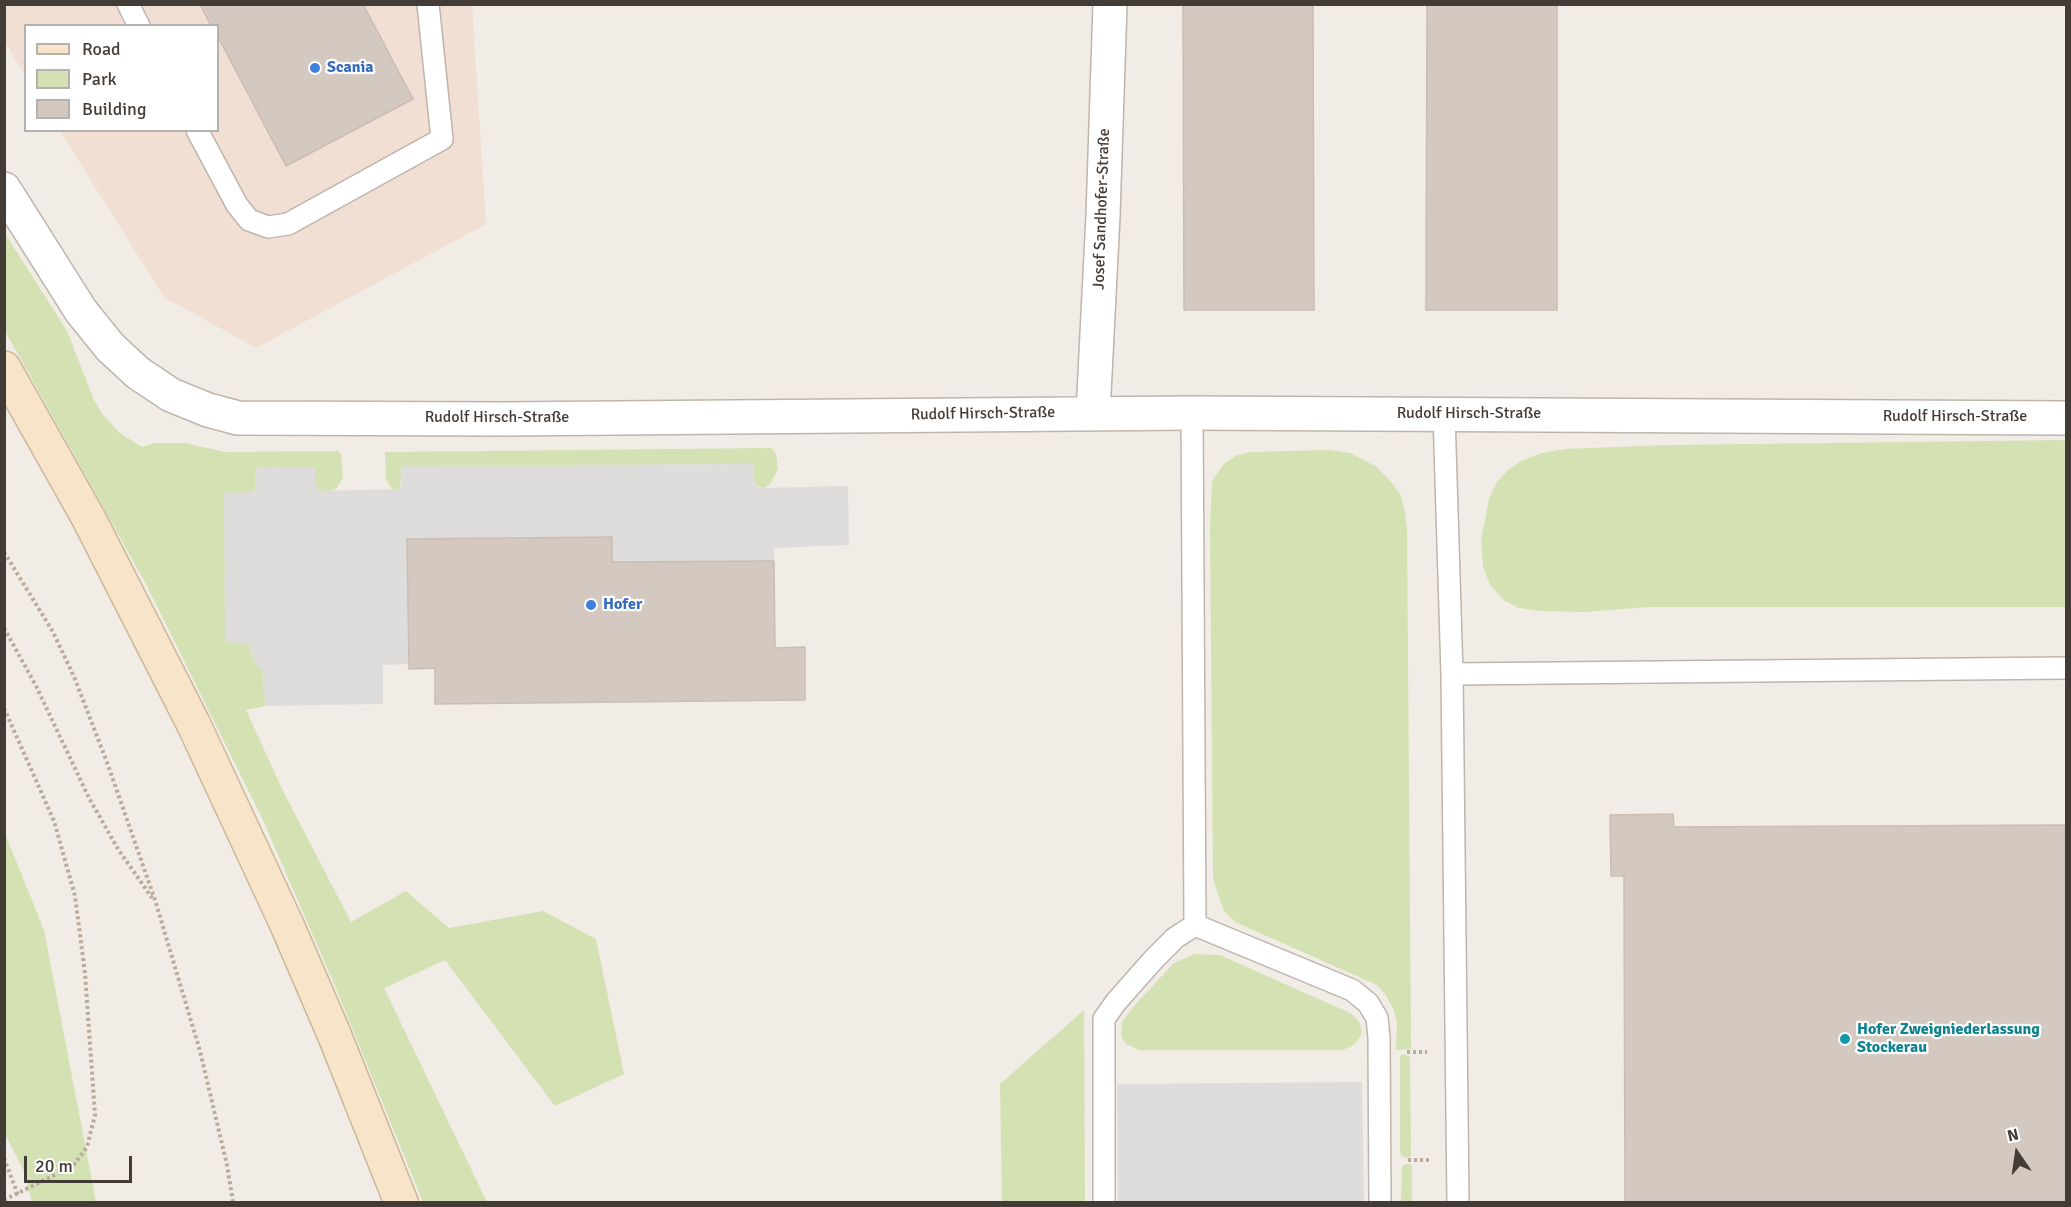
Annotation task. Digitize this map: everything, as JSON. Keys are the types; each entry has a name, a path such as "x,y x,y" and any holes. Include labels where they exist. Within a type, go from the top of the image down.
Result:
{"main road":[{"path":"4,368 89,519 213,764 320,1002 401,1203"}],"street":[{"name":"Josef Sandhofer-Straße","path":"1093,413 1103,216 1110,4"},
{"name":"Rudolf Hirsch-Straße","path":"4,189 81,311 110,347 138,373 171,395 208,410 238,418 514,419 1192,412 2067,418"}],"lane":[{"path":"128,4 138,24"},
{"path":"198,132 237,205 249,220 268,227 288,224 442,139 428,4"},
{"path":"1192,412 1195,925"},
{"path":"1444,414 1452,674 1458,1203"},
{"path":"1452,674 2067,668"},
{"path":"1195,925 1352,990 1368,1003 1377,1018 1380,1203"},
{"path":"1104,1203 1104,1019 1154,959 1176,938 1195,925"}],"path":[{"path":"4,552 53,632 75,678 108,765 154,900 208,1082 233,1203"},
{"path":"4,628 36,686 89,798 118,849 154,900"},
{"path":"4,708 54,821 75,896 86,973 95,1114 87,1147 73,1166 4,1200"},
{"path":"1379,1052 1456,1051"},
{"path":"4,1158 18,1195"},
{"path":"1380,1160 1457,1160"}],"shaded area":[{"path":"5,5 472,5 486,224 256,348 164,297 61,132 219,132 219,24 24,24 24,73 5,42"},
{"path":"754,464 754,483 759,488 848,486 849,545 774,548 774,561 612,562 611,537 408,539 408,664 383,665 383,704 265,706 263,673 254,661 249,643 225,642 224,493 253,492 255,467 315,468 316,486 319,491 399,489 402,466"},
{"path":"1362,1082 1364,1202 1118,1202 1117,1084"}],"green space":[{"path":"4,232 67,331 94,400 103,415 120,433 142,447 154,443 185,443 225,452 338,451 341,454 343,477 337,488 331,491 319,491 316,486 255,467 253,493 224,493 226,642 249,643 252,655 263,673 265,706 246,710 283,791 351,922 406,891 449,928 543,911 596,939 624,1074 555,1106 445,960 384,988 487,1202 423,1202 333,981 262,818 145,582 5,331"},
{"path":"2066,440 2066,607 1649,607 1584,612 1542,611 1519,608 1505,601 1490,585 1483,566 1481,541 1489,499 1497,482 1521,461 1542,453 1565,449 1669,445"},
{"path":"771,448 776,454 778,469 770,484 764,488 755,486 753,464 402,466 400,489 392,489 386,480 385,452"},
{"path":"1329,450 1350,453 1377,467 1400,494 1407,528 1411,1049 1396,1050 1397,1022 1393,1008 1377,985 1235,922 1225,912 1213,878 1210,527 1212,481 1224,464 1237,455 1251,452"},
{"path":"4,831 44,930 96,1202 32,1202 23,1169 5,1134"},
{"path":"1194,954 1220,955 1350,1013 1359,1021 1362,1032 1351,1047 1342,1050 1139,1050 1126,1044 1121,1036 1122,1022 1134,1006 1174,963"},
{"path":"1084,1010 1085,1202 1002,1202 1000,1084"},
{"path":"1404,1054 1410,1057 1411,1156 1407,1158 1400,1152 1400,1056"},
{"path":"1410,1164 1412,1167 1412,1202 1401,1202 1402,1167"}],"building":[{"name":"Scania","path":"200,4 363,4 413,99 286,166 219,39 219,24 210,24"},
{"path":"1183,4 1313,4 1314,310 1184,310"},
{"path":"1427,4 1557,4 1557,310 1426,310"},
{"name":"Hofer","path":"612,537 612,562 774,561 775,648 805,647 805,700 435,704 435,668 409,669 407,539"},
{"name":"Hofer Zweigniederlassung Stockerau","path":"1673,814 1674,827 2066,825 2066,1202 1625,1202 1624,876 1611,876 1610,815"}],"place":[{"name":"Scania","path":"315,68"},
{"name":"Hofer","path":"591,605"},
{"name":"Hofer Zweigniederlassung Stockerau","path":"1845,1039"}]}
